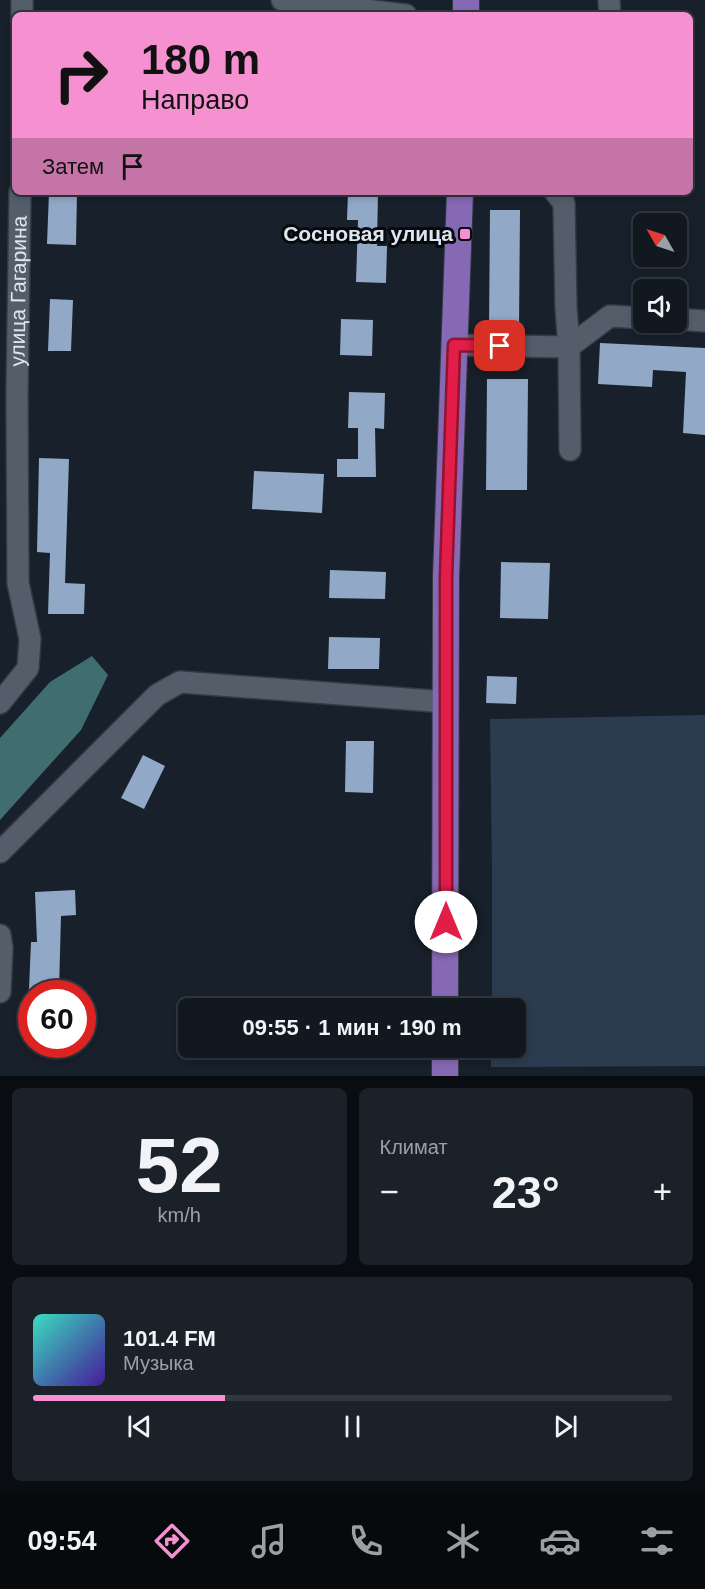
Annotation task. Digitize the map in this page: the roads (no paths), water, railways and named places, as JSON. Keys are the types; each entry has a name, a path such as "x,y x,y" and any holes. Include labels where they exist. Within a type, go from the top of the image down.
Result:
{"main road":[{"path":"445,998 446,577 460,195"},
{"path":"445,1058 445,1076"}],"street":[{"path":"282,0 381,12"},
{"name":"улица Гагарина","path":"0,703 28,668 30,639 18,583 9,394 20,195"},
{"path":"557,195 564,203 566,308 570,347 570,450"},
{"path":"454,345 570,347 610,316 633,317"},
{"path":"687,320 705,321"},
{"path":"0,852 157,695 180,682 446,702"},
{"path":"0,935 3,948 0,992"}],"place":[{"name":"Сосновая улица","path":"465,234"}]}
